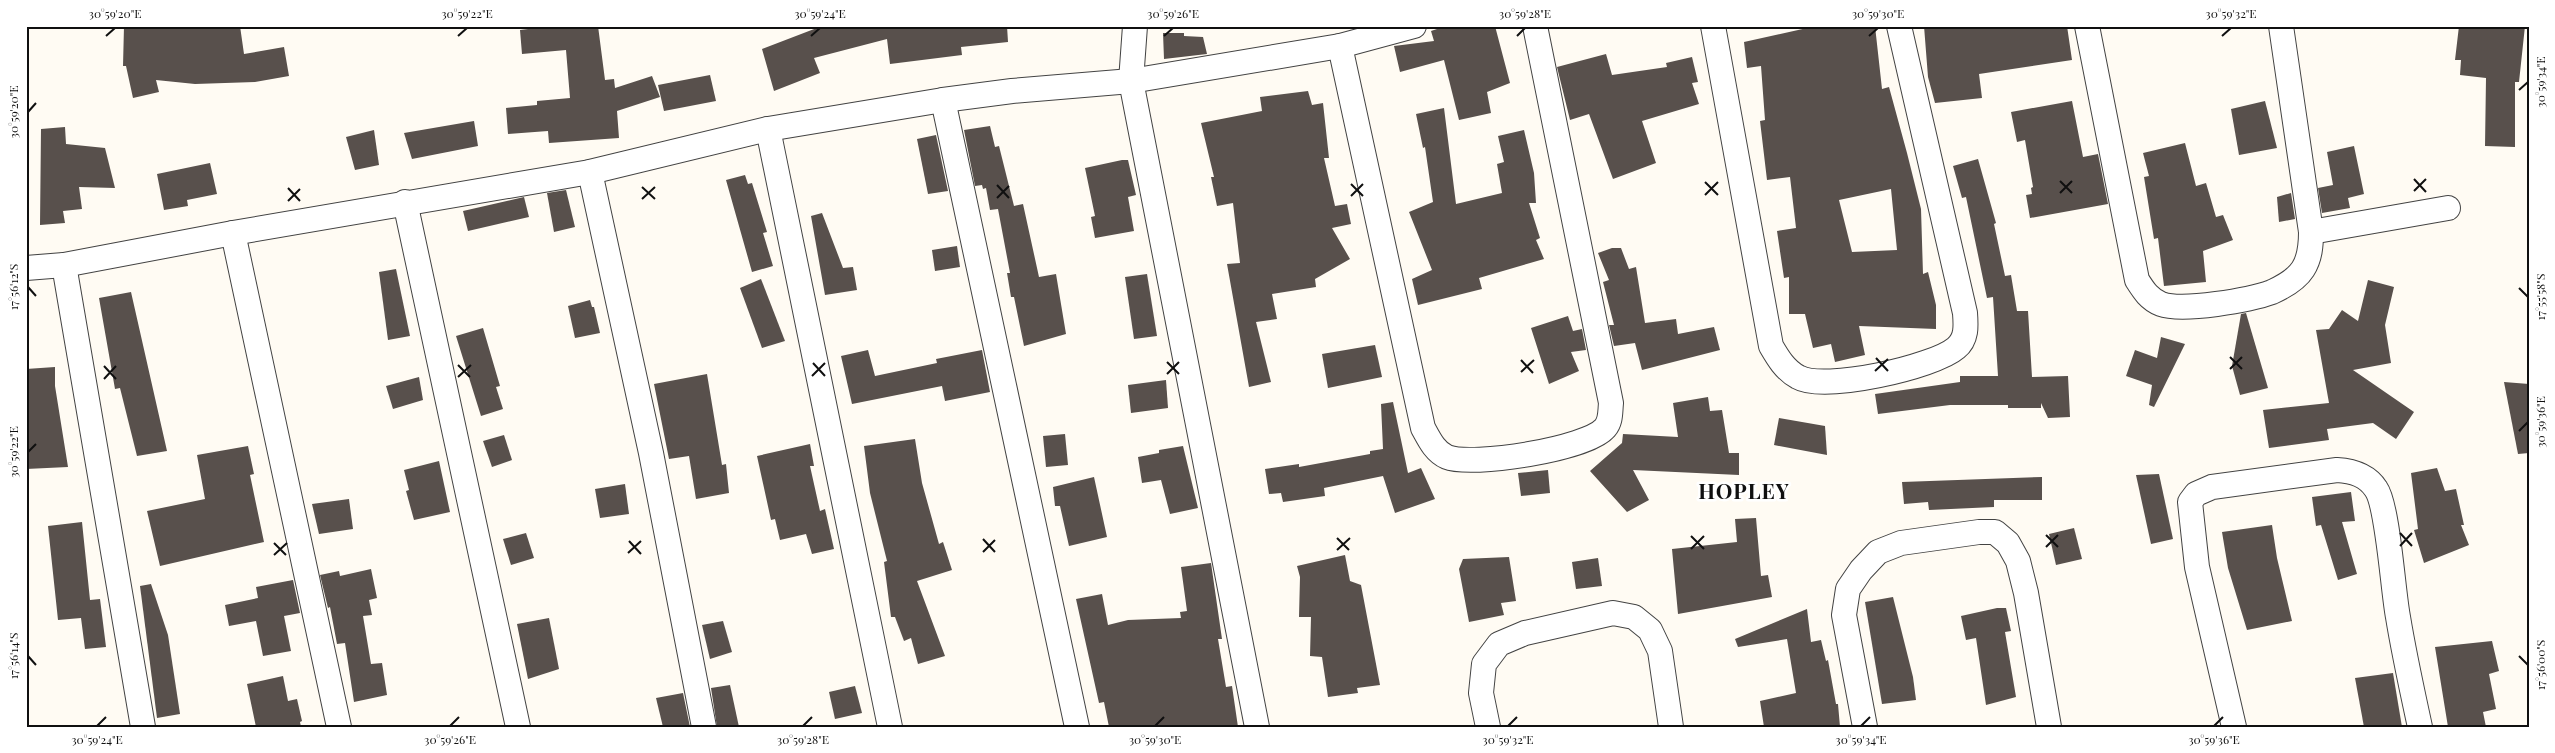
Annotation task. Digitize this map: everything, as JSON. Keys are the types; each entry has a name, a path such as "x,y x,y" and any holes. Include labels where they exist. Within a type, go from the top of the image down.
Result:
{"street":[{"path":"1135,26 1131,81 1257,727"},
{"path":"26,268 64,265 405,202 590,172 768,129 944,100 1012,91 1131,81 1340,46 1414,26"},
{"path":"1340,46 1424,428 1432,445 1446,456 1462,461 1483,460 1575,445 1604,429 1610,419 1611,403 1535,26"},
{"path":"1713,26 1771,346 1782,365 1799,378 1818,384 1844,382 1942,358 1958,348 1966,332 1965,313 1899,26"},
{"path":"2087,26 2137,280 2147,296 2163,304 2188,307 2271,292 2290,282 2302,270 2310,252 2312,232 2281,26"},
{"path":"944,100 1077,727"},
{"path":"768,129 890,727"},
{"path":"590,172 651,453 704,727"},
{"path":"405,202 518,727"},
{"path":"2312,232 2448,208"},
{"path":"233,233 339,727"},
{"path":"64,265 143,727"},
{"path":"2234,727 2197,567 2190,502 2196,494 2212,487 2336,470 2351,471 2368,478 2378,490 2383,512 2398,617 2420,727"},
{"path":"1865,727 1844,615 1848,590 1861,570 1878,552 1901,543 1979,532 1995,532 2008,543 2018,561 2026,593 2049,727"},
{"path":"1488,727 1481,693 1484,664 1498,644 1525,633 1613,613 1634,618 1650,630 1660,650 1671,727"}],"building":[{"path":"124,26 240,26 244,54 284,47 289,76 255,82 195,84 156,80 159,92 133,98 126,66 123,66"},
{"path":"552,26 552,29 598,26 605,80 614,79 615,88 652,76 660,97 617,111 619,138 549,143 548,131 508,134 506,108 537,105 537,101 570,98 566,50 522,54 520,30"},
{"path":"822,26 1007,26 1008,42 961,47 962,55 890,64 887,39 814,58 820,73 774,91 762,49"},
{"path":"1446,26 1495,26 1510,83 1487,92 1491,113 1459,120 1444,60 1400,72 1394,46 1434,41 1431,31"},
{"path":"1816,26 1875,26 1882,89 1889,87 1921,209 1923,274 1928,272 1936,305 1936,329 1859,326 1865,355 1835,362 1831,344 1813,348 1805,314 1789,314 1789,277 1784,278 1777,231 1796,228 1790,177 1767,180 1760,121 1765,120 1761,66 1747,68 1744,42","holes":["1891,189 1897,250 1852,252 1839,200"]},
{"path":"1924,26 2067,26 2072,60 1979,74 1982,98 1935,103 1928,77"},
{"path":"2459,26 2525,26 2519,82 2515,82 2515,147 2485,146 2486,78 2460,75 2461,60 2455,60"},
{"path":"1163,33 1184,33 1184,36 1203,37 1207,54 1164,59"},
{"path":"1606,54 1612,75 1667,67 1666,63 1692,57 1698,82 1692,83 1699,104 1642,121 1656,163 1613,179 1589,114 1570,120 1557,67"},
{"path":"710,75 716,101 664,111 658,85"},
{"path":"1308,91 1312,105 1323,103 1329,158 1324,158 1335,206 1347,204 1351,224 1332,228 1350,259 1315,279 1316,287 1272,294 1277,319 1256,322 1271,382 1249,387 1227,264 1240,263 1233,203 1217,206 1211,177 1214,177 1201,123 1262,111 1260,97"},
{"path":"2072,101 2083,157 2098,154 2108,204 2030,218 2026,195 2032,194 2031,188 2033,187 2025,140 2017,142 2011,112"},
{"path":"2265,101 2277,148 2239,155 2231,109"},
{"path":"1444,108 1456,204 1502,193 1497,164 1504,162 1498,136 1524,130 1534,173 1536,203 1529,203 1540,238 1536,240 1544,259 1479,278 1482,289 1418,305 1412,279 1432,270 1409,212 1433,202 1425,147 1423,148 1416,114"},
{"path":"474,121 478,146 412,159 404,133"},
{"path":"990,126 995,147 999,146 1014,206 1023,204 1039,277 1056,274 1066,334 1024,346 1014,297 1011,297 1007,273 1010,273 998,209 990,210 986,188 983,189 982,185 975,186 964,130"},
{"path":"65,127 66,144 105,148 115,188 79,187 82,209 63,211 65,223 40,225 41,129"},
{"path":"374,130 379,165 355,170 346,137"},
{"path":"936,135 948,191 928,194 917,139"},
{"path":"2185,143 2196,186 2206,183 2216,217 2223,215 2233,240 2203,251 2206,282 2164,286 2158,238 2154,239 2144,177 2149,176 2143,153"},
{"path":"2354,146 2364,194 2348,198 2350,208 2322,213 2318,188 2333,185 2327,152"},
{"path":"1978,159 1996,223 1994,224 2005,276 2011,275 2017,311 2028,311 2032,377 2068,376 2070,417 2048,418 2041,403 2041,408 2008,408 2008,405 1950,405 1878,414 1875,394 1960,382 1960,376 1998,376 1993,297 1987,298 1966,197 1962,198 1953,166"},
{"path":"1128,160 1136,195 1128,197 1134,231 1095,238 1091,217 1095,216 1085,168"},
{"path":"210,163 217,194 187,200 188,206 164,210 157,174"},
{"path":"745,175 748,184 752,183 767,232 763,233 773,266 752,272 726,180"},
{"path":"566,190 575,227 554,232 547,193"},
{"path":"2291,193 2295,219 2279,222 2277,197"},
{"path":"524,197 529,217 468,231 463,211"},
{"path":"822,213 843,268 853,267 857,290 825,295 811,216"},
{"path":"957,246 960,267 935,271 932,250"},
{"path":"1612,248 1621,248 1629,269 1636,267 1645,323 1676,319 1678,334 1714,327 1720,350 1642,370 1635,343 1614,346 1609,325 1614,325 1603,282 1609,280 1598,253"},
{"path":"396,269 410,336 388,340 379,272"},
{"path":"1147,274 1157,336 1134,339 1125,277"},
{"path":"761,279 785,341 762,348 740,288"},
{"path":"2368,280 2394,287 2385,325 2391,363 2353,370 2414,412 2396,439 2373,423 2327,429 2329,440 2269,448 2263,410 2329,403 2316,330 2329,329 2342,310 2358,321"},
{"path":"131,292 167,451 137,456 120,388 115,389 99,298"},
{"path":"590,300 592,307 594,307 600,333 575,338 568,306"},
{"path":"2246,313 2268,388 2240,395 2232,366 2241,314"},
{"path":"1568,316 1573,331 1582,329 1586,350 1571,352 1579,371 1549,384 1531,328"},
{"path":"483,328 500,386 496,387 503,409 481,416 456,336"},
{"path":"2161,337 2185,344 2154,407 2149,405 2152,385 2126,376 2135,350 2157,358"},
{"path":"1375,345 1382,377 1328,388 1322,354"},
{"path":"868,350 875,376 937,363 936,359 982,350 990,392 945,401 942,386 852,404 841,356"},
{"path":"55,367 55,386 68,467 26,469 26,369"},
{"path":"707,374 722,465 726,464 729,493 696,499 689,456 669,459 654,384"},
{"path":"419,377 423,400 393,409 386,386"},
{"path":"1166,380 1168,408 1131,413 1128,385"},
{"path":"2504,382 2529,384 2529,453 2518,454"},
{"path":"1708,397 1710,411 1722,410 1729,453 1739,453 1739,475 1633,470 1649,500 1627,512 1590,471 1622,443 1623,434 1678,437 1673,403"},
{"path":"1393,402 1408,473 1421,468 1435,499 1395,513 1383,476 1324,488 1325,496 1283,502 1281,493 1269,494 1265,469 1299,464 1299,467 1370,454 1370,451 1383,449 1381,404"},
{"path":"1779,418 1825,426 1827,455 1774,445"},
{"path":"1065,434 1068,465 1046,467 1043,436"},
{"path":"504,435 512,460 492,467 483,441"},
{"path":"915,439 922,483 939,544 943,542 952,570 917,581 945,656 918,664 911,638 904,641 895,617 891,617 884,562 887,561 870,493 864,446"},
{"path":"810,444 814,466 810,466 820,511 825,509 834,549 812,554 806,534 780,540 775,519 771,520 757,456"},
{"path":"248,446 254,474 250,475 264,542 160,566 147,511 205,499 197,455"},
{"path":"1183,446 1198,508 1170,514 1161,480 1142,483 1138,457 1159,453 1159,450"},
{"path":"439,461 450,512 414,520 406,491 409,490 404,470"},
{"path":"2437,468 2445,491 2456,489 2464,525 2461,525 2469,545 2424,563 2414,530 2418,529 2411,473"},
{"path":"1548,470 1550,493 1521,496 1518,473"},
{"path":"2159,474 2173,539 2151,544 2136,475"},
{"path":"1094,477 1107,537 1069,546 1060,506 1055,506 1053,487"},
{"path":"2042,477 2042,500 1994,500 1994,507 1929,510 1928,502 1904,504 1902,482"},
{"path":"625,484 629,514 600,518 595,489"},
{"path":"2351,492 2355,521 2342,522 2357,574 2338,580 2321,525 2316,526 2312,497"},
{"path":"349,499 353,529 319,534 312,504"},
{"path":"1756,518 1761,576 1768,575 1772,597 1678,614 1672,549 1737,542 1735,519"},
{"path":"82,522 90,600 100,599 106,647 85,649 81,618 58,620 48,526"},
{"path":"2272,525 2277,558 2292,621 2247,630 2228,568 2222,532"},
{"path":"2074,528 2082,559 2056,565 2049,534"},
{"path":"526,533 534,558 511,565 503,539"},
{"path":"1345,555 1350,581 1361,585 1380,685 1357,688 1358,693 1328,697 1322,657 1310,656 1311,617 1299,617 1300,577 1297,566"},
{"path":"1509,557 1516,601 1501,603 1504,615 1469,622 1459,569 1463,559"},
{"path":"1598,558 1602,586 1576,589 1572,562"},
{"path":"1211,563 1222,639 1218,639 1226,687 1232,686 1238,727 1109,727 1104,702 1099,703 1076,599 1102,594 1108,625 1128,620 1181,618 1180,612 1187,611 1181,567"},
{"path":"371,569 377,598 369,600 372,615 363,616 371,664 382,663 387,695 354,702 345,643 337,644 330,607 328,608 320,575 339,571 340,576"},
{"path":"293,580 300,613 284,616 291,651 263,656 256,621 229,626 225,605 258,598 256,587"},
{"path":"151,584 168,635 180,714 157,718 140,586"},
{"path":"1893,597 1913,677 1916,700 1882,704 1865,602"},
{"path":"1997,608 2006,608 2011,631 2005,632 2016,697 1986,705 1976,638 1966,640 1961,616"},
{"path":"1807,609 1811,642 1821,640 1826,661 1828,660 1836,704 1838,704 1840,727 1764,727 1760,701 1796,693 1787,639 1738,647 1735,639"},
{"path":"549,618 559,669 528,679 517,624"},
{"path":"723,621 732,652 710,659 702,625"},
{"path":"2492,641 2499,671 2489,674 2496,709 2483,712 2486,727 2448,727 2435,647"},
{"path":"2393,673 2402,727 2364,727 2355,678"},
{"path":"283,676 288,701 297,699 302,721 300,722 301,727 256,727 247,684"},
{"path":"730,685 739,727 717,727 711,688"},
{"path":"855,686 862,713 835,719 829,692"},
{"path":"683,693 690,727 663,727 656,698"}],"district":[{"name":"HOPLEY","path":"1744,490"}]}
